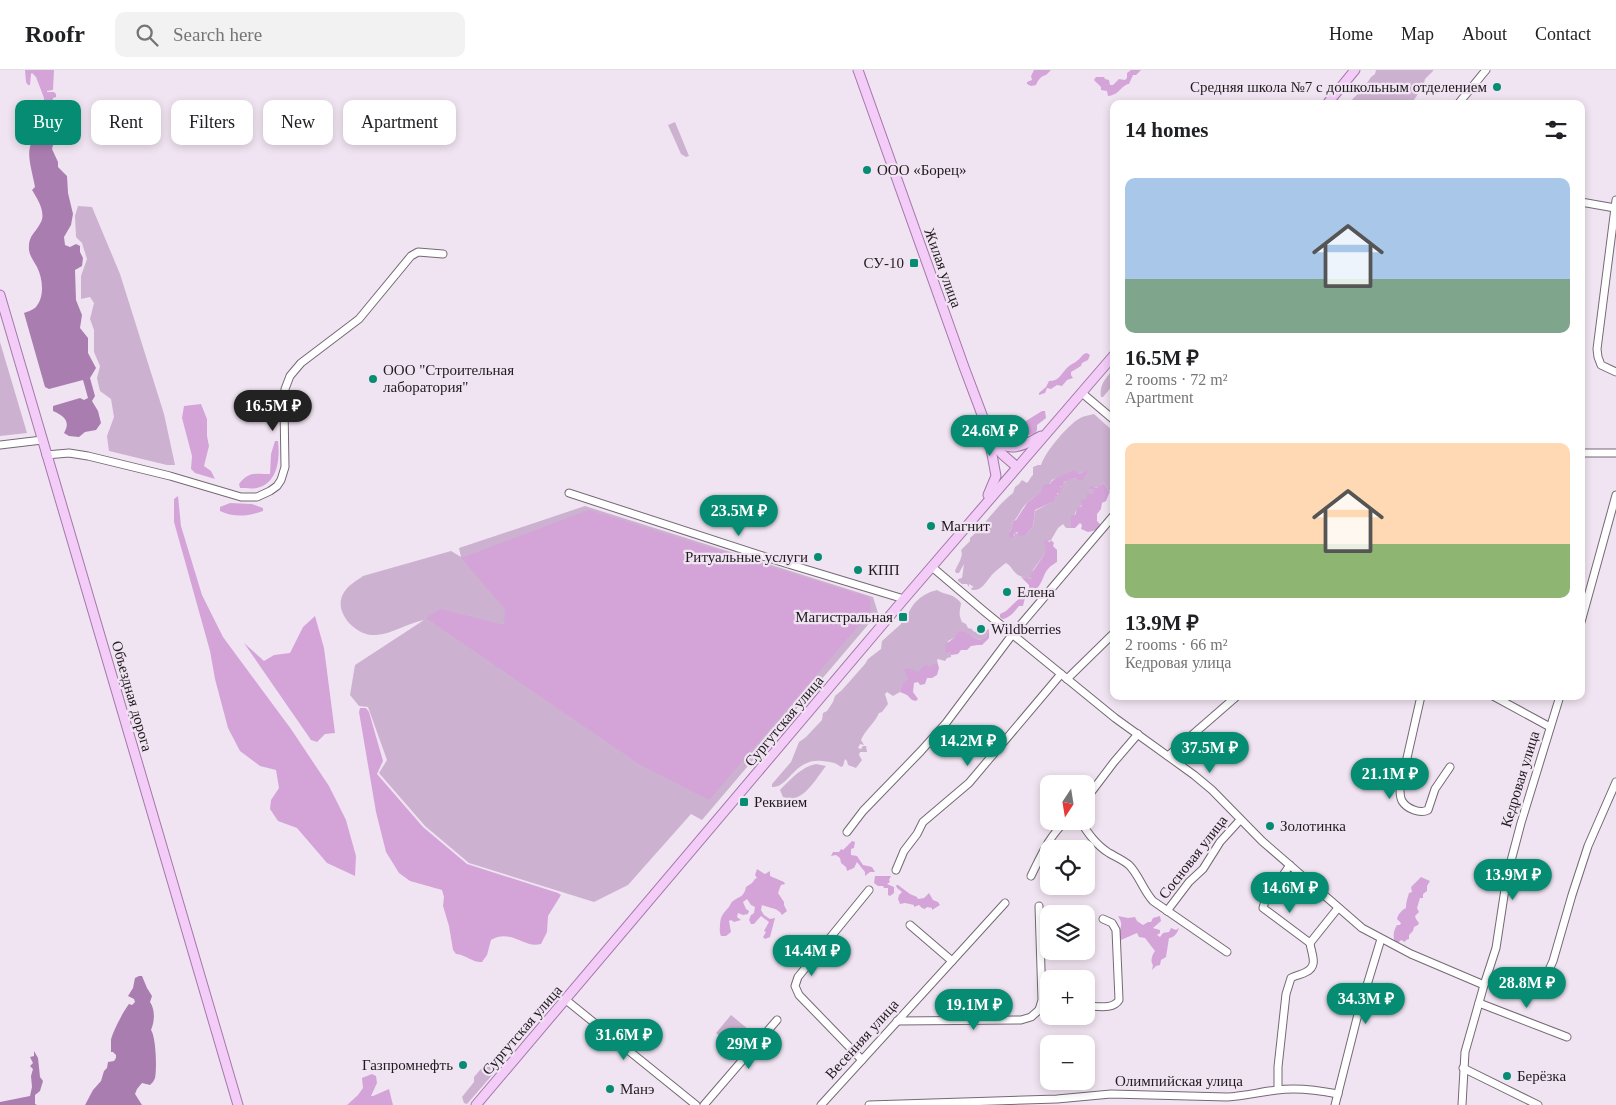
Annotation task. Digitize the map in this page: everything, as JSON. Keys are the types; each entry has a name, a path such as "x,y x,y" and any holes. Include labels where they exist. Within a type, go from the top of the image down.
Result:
{"main road":[{"name":"Жилая улица","path":"858,70 987,428 1002,454 1017,467"},
{"path":"1329,100 1355,70"},
{"name":"Объездная дорога","path":"0,295 238,1105"},
{"name":"Сургутская улица","path":"476,1105 904,599 1110,360"},
{"path":"987,428 998,442 1011,447 1026,444 1048,432"},
{"path":"983,507 996,476 987,428"}],"street":[{"path":"1461,100 1486,70"},
{"path":"1616,200 1597,349 1601,365 1616,372"},
{"path":"1585,203 1615,208"},
{"path":"46,455 69,453 88,456 170,476 241,497 264,495 277,486 284,474 286,456 285,390 292,372 359,319 411,256 418,252 443,254"},
{"path":"1082,393 1110,417"},
{"path":"0,444 42,440"},
{"path":"1585,453 1616,452"},
{"path":"569,493 775,560 904,599"},
{"path":"1585,607 1616,495"},
{"path":"847,832 946,722 1012,635 1110,520"},
{"path":"932,567 1012,635 1115,718 1212,790 1240,820 1362,928 1418,958 1484,985"},
{"path":"896,870 904,851 917,834 923,822 969,783 1064,676 1110,636"},
{"path":"1168,756 1232,700"},
{"path":"1420,700 1400,789 1402,801 1406,806 1421,812 1428,810 1435,789 1450,767"},
{"path":"1500,700 1550,727"},
{"name":"Кедровая улица","path":"1462,1105 1465,1052 1496,948 1504,890 1512,856 1559,700"},
{"path":"1095,788 1138,734"},
{"path":"1540,990 1553,961 1588,846 1616,782"},
{"name":"Сосновая улица","path":"1167,911 1189,882 1203,869 1220,842 1240,820"},
{"path":"1031,876 1056,830"},
{"path":"1086,830 1098,845 1130,866 1153,901 1227,952"},
{"path":"1278,1089 1278,1067 1286,994 1291,978 1310,970 1314,961 1310,943 1263,908 1264,901 1290,865"},
{"path":"862,1060 799,995 795,986 798,977 868,890"},
{"name":"Весенняя улица","path":"820,1105 1005,903"},
{"path":"897,1021 1021,1020 1031,1017 1039,1010 1042,1000 1039,906"},
{"path":"1310,943 1338,908"},
{"path":"1095,1006 1113,1006 1119,1000 1116,930 1112,923 1103,919"},
{"path":"910,925 952,961"},
{"path":"1335,1105 1354,1026 1381,939"},
{"path":"566,1000 696,1105"},
{"path":"1479,1003 1567,1037"},
{"path":"704,1105 777,1020"},
{"path":"1463,1068 1538,1105"},
{"name":"Олимпийская улица","path":"869,1105 1057,1099 1111,1094 1227,1097 1278,1089 1298,1089 1338,1094"},
{"path":"1057,1099 1067,1105"}],"shaded area":[{"path":"25,70 54,70 53,90 47,92 54,92 56,97 53,100 44,100 36,77 32,73 30,85 26,82"},
{"path":"1034,70 1051,70 1040,78 1036,85 1031,86 1027,82 1032,80 1031,76"},
{"path":"1131,70 1141,70 1136,75 1133,75 1129,84 1112,95 1108,96 1107,91 1101,90 1101,87 1094,80 1096,77 1104,77 1109,80 1110,85 1113,85 1119,79 1125,80 1127,73"},
{"path":"1376,70 1433,70 1425,79 1423,87 1414,100 1352,100 1375,74"},
{"path":"675,122 689,156 686,157 681,154 668,125"},
{"path":"31,145 53,145 52,149 58,162 58,167 67,176 68,193 73,214 71,225 64,237 65,245 70,247 76,244 80,246 83,258 82,266 75,270 76,300 82,315 80,328 88,338 88,353 96,368 90,378 95,396 92,401 98,411 101,423 96,430 85,432 79,437 69,436 64,433 67,425 65,419 53,411 53,406 80,398 84,400 88,398 83,380 49,389 45,387 24,313 35,308 42,294 41,277 29,250 31,238 41,222 42,214 40,205 32,190 35,187 29,151"},
{"path":"78,206 92,207 120,274 164,414 175,465 167,465 109,451 107,436 114,417 111,399 100,391 97,378 100,366 94,352 94,330 90,319 94,303 90,297 81,299 81,276 87,259 82,243 76,237 75,216"},
{"path":"0,342 27,433 0,436"},
{"path":"1087,353 1090,355 1088,360 1071,372 1073,378 1067,380 1062,386 1057,385 1051,389 1047,388 1045,393 1039,395 1049,381 1058,378 1069,366"},
{"path":"1110,373 1110,389 1101,397 1102,384"},
{"path":"201,404 207,419 209,446 204,466 211,471 215,479 195,473 191,469 192,456 182,418 184,406"},
{"path":"1045,411 1046,418 1037,425 1035,434 1028,435 1029,438 1021,443 1016,440 1013,432 1019,429 1021,424"},
{"path":"1094,414 1110,428 1110,490 1108,490 1104,483 1089,489 1094,491 1094,494 1089,494 1075,513 1071,528 1066,528 1063,524 1058,528 1051,540 1048,541 1044,555 1033,570 1032,579 1018,575 1006,563 993,573 983,586 978,589 972,590 971,588 974,587 969,584 969,587 967,584 962,584 958,579 962,578 964,564 959,573 955,571 961,558 961,550 1013,493 1015,487 1022,480 1028,482 1033,475 1033,467 1041,465 1047,453 1064,431 1082,417","holes":["1085,471 1077,479 1075,478 1061,485 1060,491 1051,502 1035,511 1033,526 1026,535 1015,533 1014,536 1009,532 1013,521 1027,503 1044,490 1052,480 1071,472 1079,474"]},
{"path":"275,441 278,441 279,455 273,476 264,485 257,488 240,488 239,484 249,475 270,474 271,454"},
{"path":"1074,470 1079,474 1087,470 1087,473 1079,481 1075,478 1064,482 1060,487 1063,488 1060,491 1061,493 1057,493 1058,496 1055,497 1054,501 1035,510 1033,526 1026,535 1019,536 1017,532 1012,538 1009,537 1013,521 1016,520 1027,503 1042,491 1045,484 1050,484 1057,478"},
{"path":"1104,483 1110,491 1097,514 1097,521 1100,524 1097,530 1088,532 1081,529 1082,525 1080,523 1075,528 1071,528 1071,516 1075,515 1078,508 1082,506 1081,500 1087,499 1087,494 1094,494 1094,491 1089,489 1089,487 1096,488"},
{"path":"178,496 181,526 202,595 223,637 291,729 329,786 346,820 356,856 355,876 327,863 297,828 278,821 270,809 271,800 279,788 276,770 260,766 240,751 228,728 215,679 210,651 174,522 174,499"},
{"path":"230,503 252,504 263,508 263,511 242,516 220,511 220,507"},
{"path":"585,506 873,597 878,613 702,820 691,814 628,885 594,902 469,863 425,826 379,773 387,760 368,707 359,706 350,695 355,665 424,620 388,633 369,635 355,628 344,616 341,609 343,594 363,576 451,551 461,557 459,548"},
{"path":"589,510 868,597 871,603 870,612 709,800 639,764 426,618 440,609 504,625 505,609 461,558"},
{"path":"1045,540 1050,542 1051,540 1054,543 1053,546 1057,550 1057,562 1047,570 1034,593 1025,598 1023,606 1019,606 1009,616 1002,619 1000,614 1006,611 1029,589 1029,585 1021,577 1032,579 1031,574 1044,555"},
{"path":"937,590 955,597 961,603 960,616 962,622 968,628 978,633 989,629 986,637 979,640 972,636 958,633 948,641 947,652 949,652 951,657 945,661 938,659 938,664 918,673 913,672 902,685 900,692 893,696 887,692 885,694 888,704 879,713 861,740 864,745 860,744 858,748 861,749 863,746 866,746 867,752 860,752 859,755 862,760 856,768 848,765 845,759 841,767 830,762 813,761 798,768 783,783 772,787 772,784 791,762 799,742 822,720 823,713 827,711 835,696 868,659 881,649 882,641 907,618 914,604 927,594"},
{"path":"315,616 324,648 335,733 325,734 317,742 311,740 244,643 264,661 274,655 290,653 303,627"},
{"path":"989,629 989,638 982,645 971,646 967,650 961,650 958,654 951,655 949,652 945,653 946,644 959,631 965,632 979,640 986,637"},
{"path":"938,664 939,668 937,675 927,678 925,684 914,683 913,692 918,699 916,701 900,692 902,684 908,679 904,670 907,668 918,672 925,665 930,667"},
{"path":"360,708 366,708 369,712 383,761 377,774 423,827 467,864 561,895 548,916 547,932 541,944 529,944 505,936 491,940 487,955 482,962 456,954 453,950 443,906 444,897 442,890 410,881 399,873 386,852 376,812 359,712"},
{"path":"816,764 826,766 808,789 796,798 783,797 780,790 788,782 801,771"},
{"path":"852,841 855,842 854,848 851,849 851,855 857,856 863,865 872,867 875,872 870,872 865,876 865,872 857,862 854,868 847,871 840,858 836,855 831,856 833,852 843,850"},
{"path":"757,869 765,874 770,871 770,876 784,882 785,884 781,885 778,893 787,911 782,915 776,910 762,905 761,910 764,915 770,919 775,918 770,937 765,939 763,937 766,932 764,931 769,922 761,916 754,924 751,924 749,920 754,913 755,907 747,899 743,902 749,911 748,914 738,913 737,917 741,920 729,921 731,932 726,936 721,936 720,924 722,915 732,902 743,895 746,887 757,878 755,875"},
{"path":"875,876 891,876 890,882 887,884 894,887 894,893 890,896 888,895 888,888 874,883"},
{"path":"1421,877 1430,881 1427,891 1423,894 1423,898 1420,898 1417,908 1419,912 1415,916 1419,923 1409,935 1409,939 1405,942 1401,940 1395,943 1395,929 1401,923 1397,919 1400,912 1406,908 1409,893 1412,892 1411,887"},
{"path":"896,885 918,899 924,898 929,893 933,900 940,905 932,910 932,908 927,907 925,909 919,905 914,907 914,905 905,903 900,904 898,899 902,892"},
{"path":"1118,916 1135,917 1143,925 1151,922 1153,918 1160,916 1161,921 1153,928 1160,930 1160,933 1157,935 1160,937 1163,933 1169,932 1171,928 1176,930 1179,928 1173,937 1169,938 1166,957 1161,960 1160,965 1152,970 1152,958 1155,951 1145,938 1139,937 1137,933 1121,940 1121,923"},
{"path":"142,976 152,996 150,1002 154,1015 151,1030 156,1053 155,1079 150,1085 142,1083 137,1089 135,1094 142,1105 85,1105 93,1090 101,1081 108,1062 114,1061 116,1058 116,1055 111,1052 111,1040 127,1007 135,1002 134,999 128,996 133,988 135,978"},
{"path":"731,1015 754,1034 740,1052 716,1033"},
{"path":"34,1051 38,1058 40,1077 43,1081 40,1091 35,1095 35,1104 37,1105 0,1105 0,1102 30,1096 33,1069 30,1066 33,1063 30,1057 34,1056"},
{"path":"492,1060 500,1066 467,1104 464,1103 462,1097 474,1082 474,1077 486,1063"},
{"path":"372,1074 376,1076 377,1083 371,1096 389,1089 393,1105 347,1105 363,1088 362,1078"}],"place":[{"name":"Средняя школа №7 с дошкольным отделением","path":"1497,87"},
{"name":"ООО «Борец»","path":"867,170"},
{"name":"СУ-10","path":"914,263"},
{"name":"ООО \"Строительная лаборатория\"","path":"373,379"},
{"name":"Магнит","path":"931,526"},
{"name":"Ритуальные услуги","path":"818,557"},
{"name":"КПП","path":"858,570"},
{"name":"Елена","path":"1007,592"},
{"name":"Магистральная","path":"903,617"},
{"name":"Wildberries","path":"981,629"},
{"name":"Реквием","path":"744,802"},
{"name":"Золотинка","path":"1270,826"},
{"name":"Газпромнефть","path":"463,1065"},
{"name":"Берёзка","path":"1507,1076"},
{"name":"Манэ","path":"610,1089"}]}
